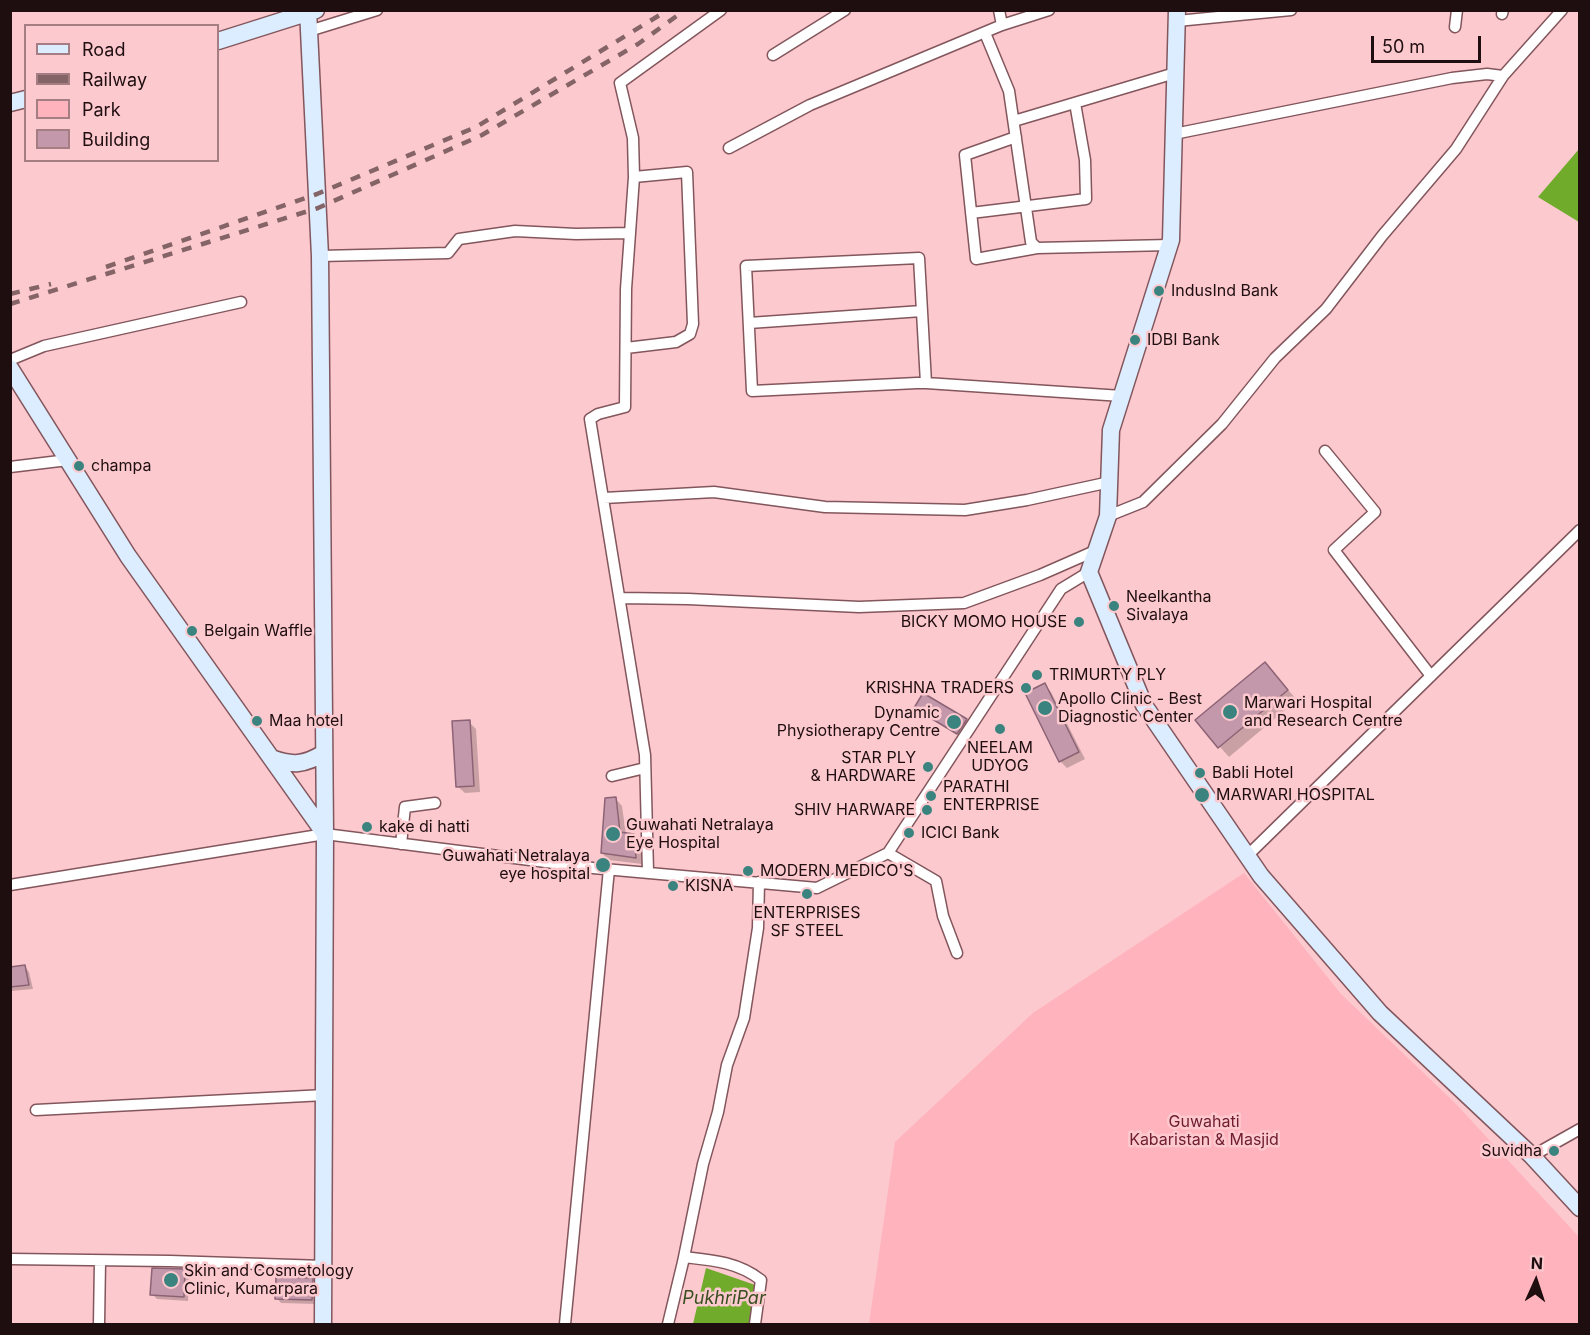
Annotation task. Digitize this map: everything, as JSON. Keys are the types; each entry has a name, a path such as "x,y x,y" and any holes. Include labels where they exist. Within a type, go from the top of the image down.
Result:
{"street":[{"path":"309,32 377,10"},
{"path":"648,872 645,768 621,598 590,419 598,414 625,407 626,289 634,177 633,138 621,83 721,10"},
{"path":"773,55 845,10"},
{"path":"999,10 1002,26"},
{"path":"729,148 810,105 1002,26 1049,10"},
{"path":"1291,10 1177,16 1172,240 1111,430 1108,516 1089,572 1144,705 1261,876 1380,1013 1532,1156 1580,1208"},
{"path":"1455,27 1457,10"},
{"path":"1108,516 1143,502 1222,424 1275,358 1326,309 1382,236 1456,149 1503,76 1562,10"},
{"path":"219,41 311,12 309,32 320,256 325,834 323,1324"},
{"path":"985,33 1009,91 1031,242 1037,248"},
{"path":"1014,121 1175,74"},
{"path":"1174,134 1452,78 1487,74 1503,76"},
{"path":"971,213 1086,199 1085,160 1075,103"},
{"path":"1016,137 965,155 976,259 1037,248 1170,245"},
{"path":"626,348 676,342 690,334 693,324 687,172 634,177"},
{"path":"320,256 448,253 459,239 515,231 576,234 630,233"},
{"path":"926,383 919,258 746,266 752,391 926,383 1122,396"},
{"path":"10,360 44,346 241,302"},
{"path":"749,323 922,311"},
{"path":"10,368 128,556 325,834"},
{"path":"1325,451 1375,512 1334,550 1431,676"},
{"path":"10,467 68,460"},
{"path":"604,498 714,492 825,507 965,510 1027,500 1110,482"},
{"path":"1247,856 1580,530"},
{"path":"621,598 688,598 859,607 964,603 1040,575 1096,550"},
{"path":"10,885 325,834 609,869 818,888 888,853 1061,589 1089,572"},
{"path":"271,758 294,764 310,762 324,753"},
{"path":"612,776 645,768"},
{"path":"401,844 405,807 435,803"},
{"path":"888,853 936,881 942,916 957,953"},
{"path":"565,1324 609,869"},
{"path":"668,1324 727,1065 744,1018 758,928 759,882"},
{"path":"36,1110 325,1095"},
{"path":"1532,1156 1580,1129"},
{"path":"684,1257 722,1262 748,1270 761,1280 755,1324"},
{"path":"10,1259 324,1266"},
{"path":"99,1324 100,1261"}],"green space":[{"name":"Guwahati Kabaristan & Masjid","path":"1244,873 1341,994 1456,1104 1579,1237 1579,1324 869,1324 895,1142 1033,1013"}],"water":[{"path":"1579,149 1579,222 1538,197"},
{"name":"PukhriPar","path":"706,1268 761,1287 753,1324 693,1324"}],"building":[{"path":"1265,662 1288,690 1218,748 1195,720"},
{"path":"1045,683 1079,752 1059,762 1025,693"},
{"path":"923,693 967,719 957,734 914,708"},
{"path":"470,720 474,786 456,787 452,721"},
{"path":"616,797 620,832 634,834 636,858 601,853 605,798"},
{"path":"25,965 29,985 10,987 10,967"},
{"path":"152,1268 185,1269 184,1297 150,1295"},
{"path":"276,1277 313,1278 312,1300 275,1299"}],"railway":[{"path":"106,267 317,194 476,127 668,10"},
{"path":"10,304 318,208 482,135 638,44 685,10"},
{"path":"10,294 51,284"}],"place":[{"name":"IndusInd Bank","path":"1159,291"},
{"name":"IDBI Bank","path":"1135,340"},
{"name":"champa","path":"79,466"},
{"name":"Neelkantha Sivalaya","path":"1114,606"},
{"name":"BICKY MOMO HOUSE","path":"1079,622"},
{"name":"Belgain Waffle","path":"192,631"},
{"name":"TRIMURTY PLY","path":"1037,675"},
{"name":"KRISHNA TRADERS","path":"1026,688"},
{"name":"Apollo Clinic - Best Diagnostic Center","path":"1045,708"},
{"name":"Marwari Hospital and Research Centre","path":"1230,712"},
{"name":"Maa hotel","path":"257,721"},
{"name":"Dynamic Physiotherapy Centre","path":"954,722"},
{"name":"NEELAM UDYOG","path":"1000,729"},
{"name":"STAR PLY & HARDWARE","path":"928,767"},
{"name":"Babli Hotel","path":"1200,773"},
{"name":"MARWARI HOSPITAL","path":"1202,795"},
{"name":"PARATHI ENTERPRISE","path":"931,796"},
{"name":"SHIV HARWARE","path":"927,810"},
{"name":"kake di hatti","path":"367,827"},
{"name":"ICICI Bank","path":"909,833"},
{"name":"Guwahati Netralaya Eye Hospital","path":"613,834"},
{"name":"Guwahati Netralaya eye hospital","path":"603,865"},
{"name":"MODERN MEDICO'S","path":"748,871"},
{"name":"KISNA","path":"673,886"},
{"name":"ENTERPRISES SF STEEL","path":"807,894"},
{"name":"Suvidha","path":"1554,1151"},
{"name":"Skin and Cosmetology Clinic, Kumarpara","path":"171,1280"}]}
